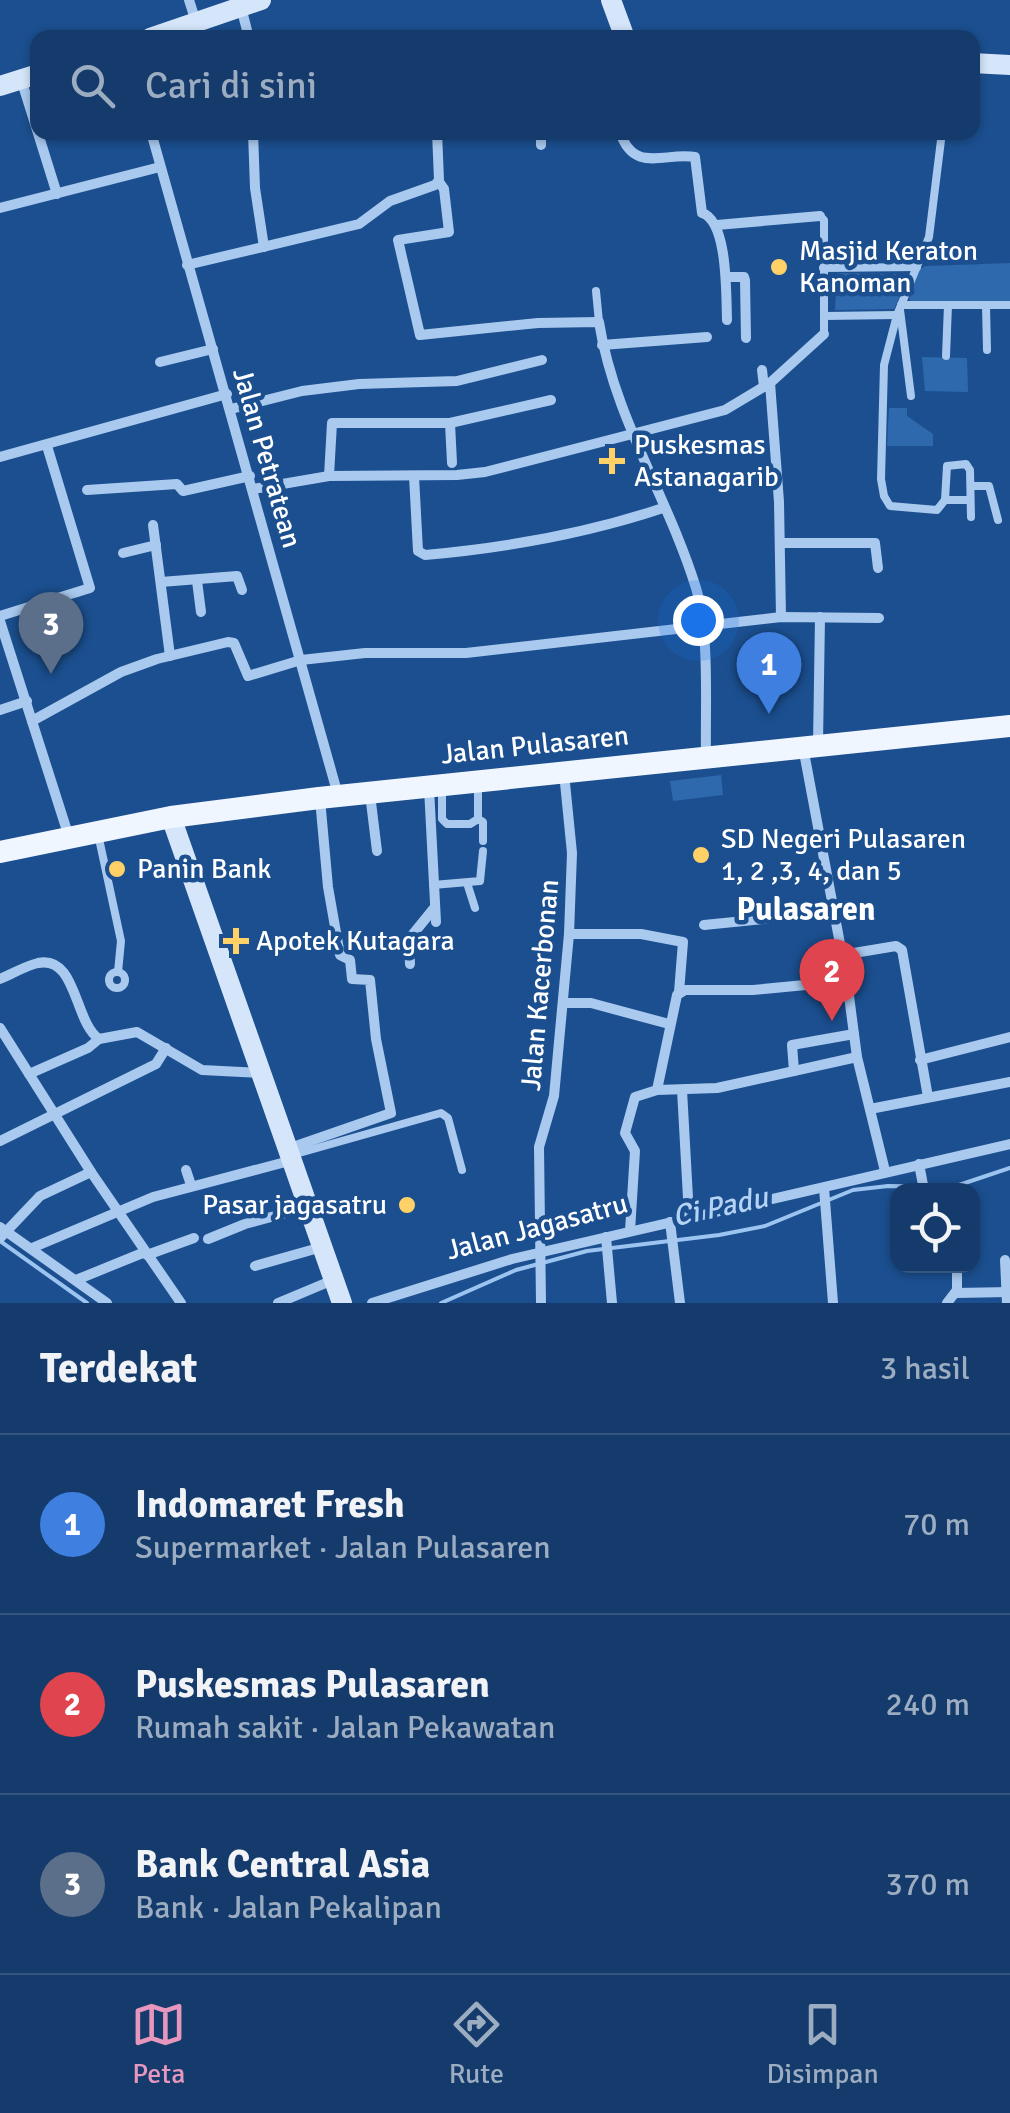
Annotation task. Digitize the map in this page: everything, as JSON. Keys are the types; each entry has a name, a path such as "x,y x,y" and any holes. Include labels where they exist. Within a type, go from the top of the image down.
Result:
{"main road":[{"name":"Jalan Pulasaren","path":"0,852 171,818 329,798 1010,726"}],"street":[{"path":"189,0 196,22"},
{"path":"612,0 621,30"},
{"path":"173,30 251,4 249,30"},
{"path":"980,64 1010,65"},
{"path":"19,80 30,113"},
{"path":"39,140 57,194"},
{"name":"Jalan Petratean","path":"153,140 301,660 329,798 328,887 340,956 350,960 352,979 370,980 376,1039 391,1114 292,1154"},
{"path":"253,140 255,188 264,247"},
{"path":"437,140 439,182 444,189 449,232 398,240 420,335 538,323 599,322 602,345 630,434 696,586 702,624 706,756"},
{"path":"624,140 638,158 695,156 702,212 710,215 716,225 726,277 727,320"},
{"path":"0,208 160,167"},
{"path":"187,266 359,224 390,202 439,182"},
{"path":"716,225 820,216"},
{"path":"726,277 745,280 746,338"},
{"path":"253,489 329,476 485,472 725,410 767,385 824,334"},
{"path":"602,345 706,338"},
{"path":"160,362 213,349"},
{"path":"231,409 302,391 359,384 458,381 542,360"},
{"path":"762,370 767,385 780,542 781,617"},
{"path":"0,457 227,394"},
{"path":"329,476 332,423 450,422 551,400"},
{"path":"450,422 452,463"},
{"path":"47,446 90,588 1,624 70,837"},
{"path":"87,490 176,484 183,491 250,476"},
{"path":"414,476 418,552 425,555 506,544 663,508"},
{"path":"153,526 170,656"},
{"path":"780,542 874,543 878,568"},
{"path":"123,553 156,545"},
{"path":"161,582 235,575 242,590"},
{"path":"198,581 202,612"},
{"path":"32,721 121,672 232,642 248,676 301,660 365,653 466,653 781,617 879,618"},
{"path":"820,617 810,745 857,1058 885,1172"},
{"path":"0,710 27,701"},
{"name":"Jalan Kacerbonan","path":"541,1303 540,1147 554,1096 569,934 572,853 564,772"},
{"path":"436,786 436,922"},
{"path":"370,793 377,850"},
{"path":"171,818 342,1303"},
{"path":"410,964 411,936 434,907"},
{"path":"704,926 834,912"},
{"path":"569,934 641,934 684,942 680,992 669,1024 657,1090"},
{"path":"842,955 900,947 928,1098"},
{"path":"0,979 35,964 52,964 70,980 84,1022 99,1039"},
{"path":"680,992 847,981"},
{"path":"564,1003 591,1004 669,1024"},
{"path":"0,1028 91,1172 181,1303"},
{"path":"28,1074 88,1048 99,1039 137,1032 208,1072 261,1073"},
{"path":"794,1071 792,1044 854,1034"},
{"path":"920,1060 1010,1037"},
{"path":"0,1141 156,1064 166,1048"},
{"path":"630,1232 635,1151 626,1137 626,1122 635,1097 657,1090 717,1088 857,1058"},
{"path":"870,1108 1010,1082"},
{"path":"682,1090 690,1216"},
{"name":"Jalan Jagasatru","path":"372,1303 540,1257 606,1245 630,1232 670,1227 690,1216 825,1192 885,1172 920,1169 1010,1144"},
{"path":"32,1248 191,1184 292,1154"},
{"path":"920,1169 923,1183"},
{"path":"186,1170 191,1184"},
{"path":"91,1172 40,1196 2,1233 32,1248 107,1303"},
{"path":"825,1192 832,1303"},
{"path":"208,1239 245,1224 309,1207"},
{"path":"670,1227 680,1303"},
{"path":"76,1280 194,1238"},
{"path":"606,1245 612,1303"},
{"path":"256,1266 322,1247"},
{"path":"956,1292 1008,1296 1005,1260"},
{"path":"947,1303 956,1292 957,1273"},
{"path":"278,1303 333,1280"}],"lane":[{"path":"941,140 929,237 900,310 884,365 882,492 886,502 896,508 937,510 945,500 947,466 969,466 970,517"},
{"path":"820,216 824,220 824,334"},
{"path":"823,268 916,266"},
{"path":"596,291 599,322"},
{"path":"825,316 948,305 1010,305"},
{"path":"946,356 948,305"},
{"path":"986,305 987,350"},
{"path":"900,310 910,396"},
{"path":"970,486 989,486 998,520"},
{"path":"945,500 970,500"},
{"path":"478,782 478,819"},
{"path":"436,786 447,824 470,824 478,819"},
{"path":"433,885 482,880 483,822 478,819"},
{"path":"98,831 121,941 118,972"},
{"path":"466,883 475,908"},
{"path":"292,1154 442,1113 448,1118 462,1170"}],"shaded area":[{"path":"1010,263 1010,301 914,304 909,299 919,270 925,266"},
{"path":"837,273 895,274 903,277 904,287 894,309 835,310"},
{"path":"922,357 967,358 968,392 925,391"},
{"path":"889,408 907,408 907,416 933,434 933,446 887,446"},
{"path":"721,775 723,795 673,801 670,781"}],"waterway":[{"name":"Ci Padu","path":"441,1303 516,1270 587,1251 765,1226 853,1190 953,1187 1010,1168"},
{"name":"Ci Padu","path":"0,1241 87,1303"}],"place":[{"name":"Masjid Keraton Kanoman","path":"779,267"},
{"name":"Puskesmas Astanagarib","path":"612,461"},
{"name":"Bank Central Asia","path":"51,674"},
{"name":"Indomaret Fresh","path":"769,714"},
{"name":"SD Negeri Pulasaren 1, 2 ,3, 4, dan 5","path":"701,855"},
{"name":"Panin Bank","path":"117,869"},
{"name":"Apotek Kutagara","path":"236,941"},
{"name":"Puskesmas Pulasaren","path":"832,1021"},
{"name":"Pasar jagasatru","path":"407,1205"}],"district":[{"name":"Pulasaren","path":"806,909"}]}
